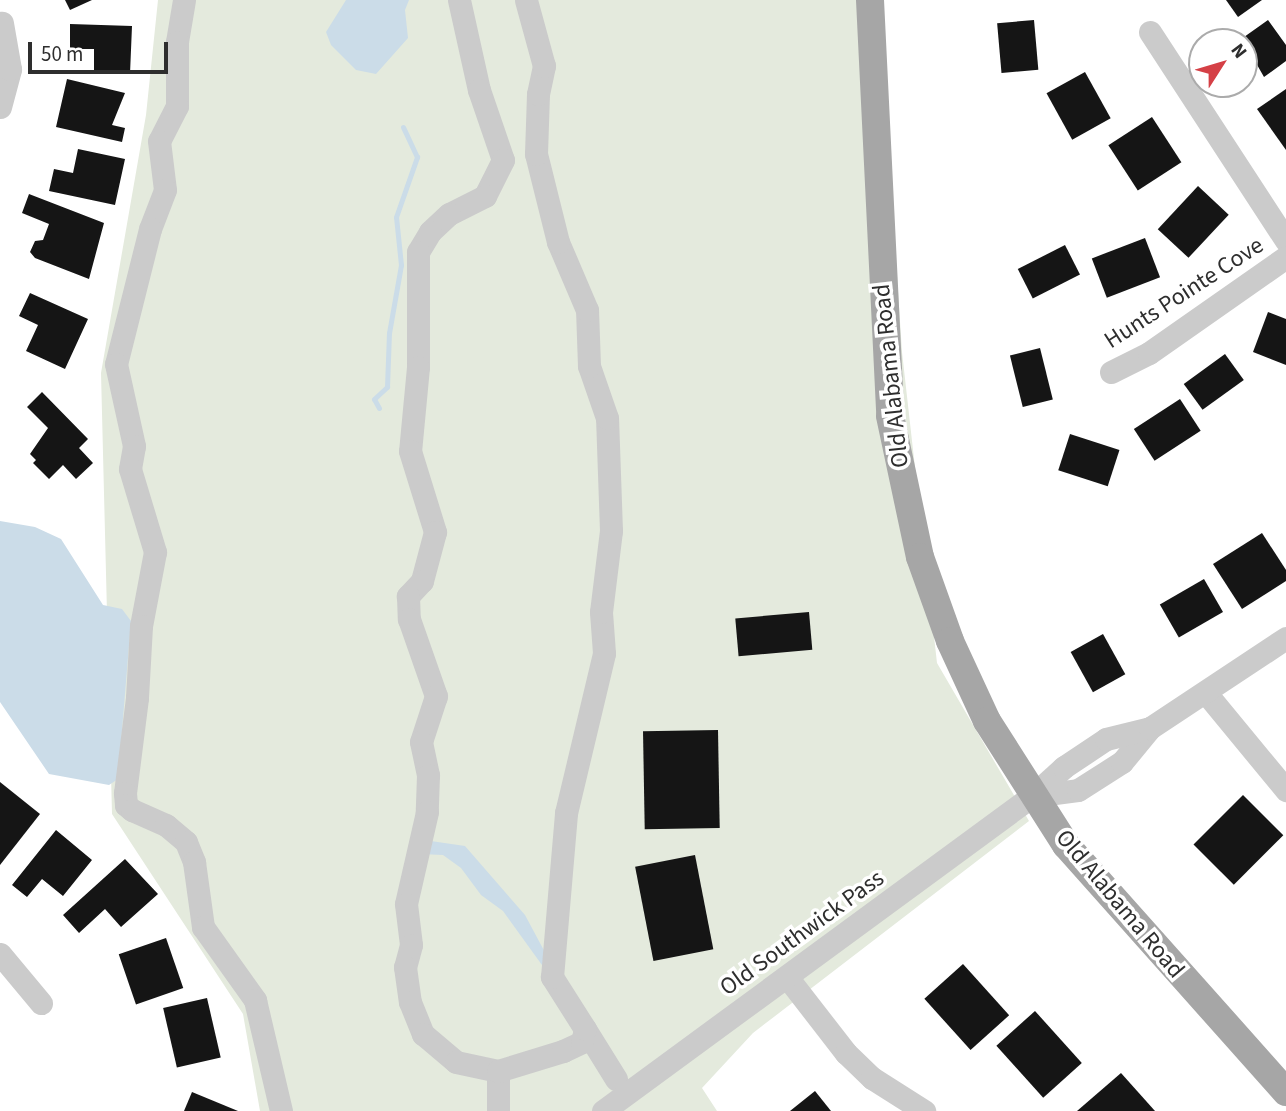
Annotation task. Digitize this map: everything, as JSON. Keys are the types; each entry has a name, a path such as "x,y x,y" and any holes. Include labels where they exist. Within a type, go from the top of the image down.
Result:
{"main road":[{"name":"Old Alabama Road","path":"870,0 884,359 899,472 920,557 950,641 987,721 1032,796 1104,891 1286,1092"}],"street":[{"path":"184,0 177,42 181,83 177,106 159,141 165,190 150,229 116,364 134,446 130,469 155,552 141,626 126,805 166,825 186,842 194,862 203,927 255,1000 281,1111"},
{"path":"459,0 480,90 503,160 485,196 449,214 430,232 418,252 418,367 410,451 435,532 422,581 408,596 410,619 436,696 421,742 428,775 423,832 412,866 406,904 411,945 405,967 410,1002 423,1034 456,1062 498,1071 563,1051 582,1042 585,1029"},
{"path":"526,0 544,66 538,94 536,154 558,243 587,310 589,366 604,401 611,465 611,531 601,612 604,653 566,813 552,977 617,1079"},
{"path":"0,107 10,69 2,23"},
{"path":"1150,32 1286,241"},
{"name":"Hunts Pointe Cove","path":"1111,372 1149,353 1286,257"},
{"path":"1032,796 1078,790 1122,762 1150,728 1286,638"},
{"path":"1206,693 1286,790"},
{"name":"Old Southwick Pass","path":"603,1111 1032,796"},
{"path":"0,954 41,1003"},
{"path":"787,977 846,1053 872,1078 923,1111"},
{"path":"498,1071 498,1111"}],"shaded area":[{"path":"158,0 879,0 902,352 937,663 1029,821 753,1033 702,1088 717,1111 260,1111 243,1014 112,814 101,373 146,115"}],"water":[{"path":"346,0 409,0 405,10 408,38 376,74 356,70 331,45 326,32"},
{"path":"0,521 35,527 61,539 103,605 122,609 131,621 118,779 109,785 49,774 0,702"},
{"path":"424,840 465,846 525,915 548,958 547,972 503,911 481,895 461,868 443,855 420,854"}],"building":[{"path":"65,0 92,0 70,10"},
{"path":"1226,0 1262,0 1238,17"},
{"path":"1034,20 1038,70 1001,73 997,23"},
{"path":"1268,20 1286,45 1286,61 1264,77 1258,66 1257,28"},
{"path":"70,24 132,26 130,74 94,73 94,49 70,49"},
{"path":"1085,72 1111,118 1072,140 1047,93"},
{"path":"67,79 125,93 112,125 125,128 122,142 56,127"},
{"path":"1286,89 1286,150 1257,109"},
{"path":"1152,117 1181,162 1138,191 1108,145"},
{"path":"78,149 125,159 115,205 49,191 54,169 73,173"},
{"path":"1198,186 1229,215 1188,258 1158,229"},
{"path":"29,194 104,223 89,279 35,258 30,252 35,241 43,240 49,224 22,213"},
{"path":"1145,238 1160,277 1107,298 1092,258"},
{"path":"1065,245 1080,274 1033,298 1018,269"},
{"path":"30,293 88,319 65,369 26,351 38,325 19,316"},
{"path":"1268,312 1286,319 1286,365 1253,352"},
{"path":"1040,348 1053,399 1023,407 1010,355"},
{"path":"1225,354 1244,380 1203,410 1184,384"},
{"path":"42,392 88,439 79,448 93,463 76,479 63,465 49,479 33,463 36,460 30,454 48,428 27,407"},
{"path":"1180,399 1201,431 1155,461 1134,429"},
{"path":"1070,434 1119,450 1108,486 1058,470"},
{"path":"1262,533 1286,570 1286,581 1242,609 1213,564"},
{"path":"1204,579 1223,612 1179,637 1160,604"},
{"path":"809,612 812,650 739,656 735,618"},
{"path":"1103,634 1125,674 1093,692 1071,652"},
{"path":"718,730 720,828 645,829 643,731"},
{"path":"0,782 40,814 0,865"},
{"path":"1243,795 1283,835 1234,885 1194,844"},
{"path":"56,830 92,860 63,896 42,879 27,897 12,885"},
{"path":"695,855 713,949 653,961 635,867"},
{"path":"125,859 158,894 121,927 105,909 79,933 63,915"},
{"path":"166,938 183,988 136,1004 119,954"},
{"path":"963,964 1009,1015 971,1050 924,999"},
{"path":"207,998 221,1057 177,1068 163,1008"},
{"path":"1035,1011 1082,1063 1043,1098 996,1046"},
{"path":"1121,1073 1155,1111 1077,1111"},
{"path":"815,1091 831,1111 790,1111"},
{"path":"192,1092 238,1111 184,1111"}],"waterway":[{"path":"379,408 374,399 387,387 389,333 401,265 396,217 417,157 403,127"}]}
